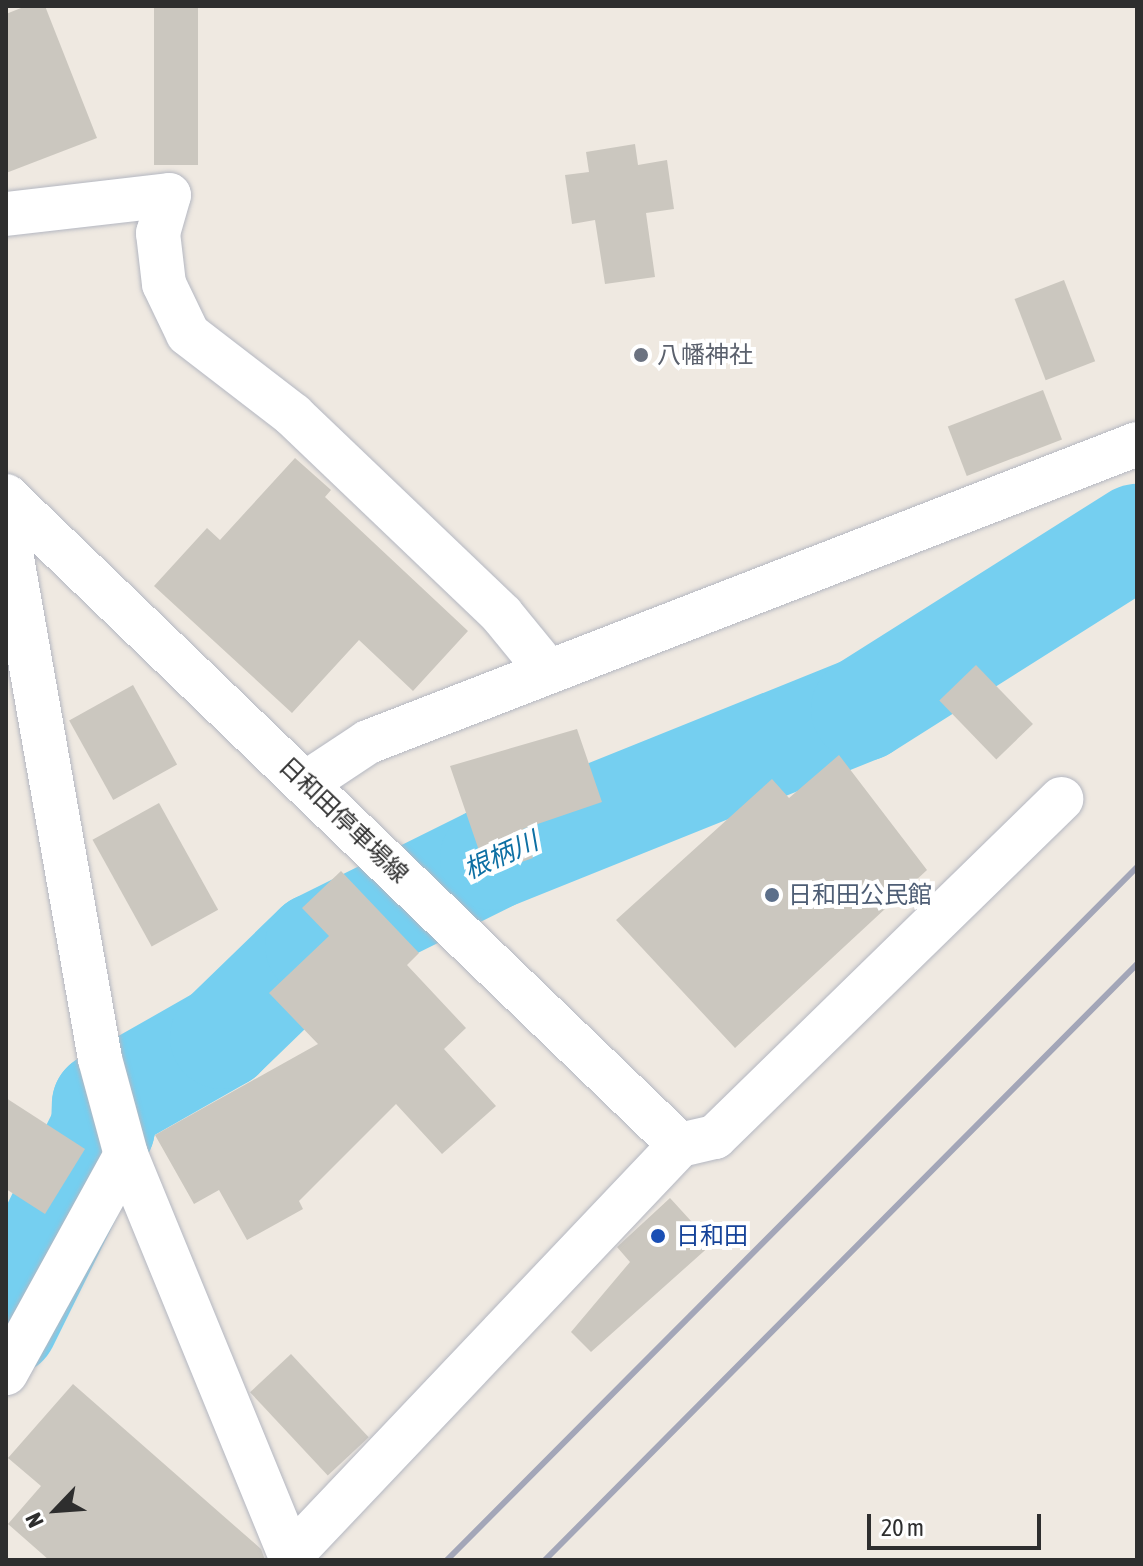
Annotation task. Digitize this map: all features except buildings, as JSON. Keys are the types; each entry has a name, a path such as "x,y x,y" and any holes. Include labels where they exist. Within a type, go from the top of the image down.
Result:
{"street":[{"path":"6,214 169,195 158,233 164,284 188,334 293,415 502,615 547,670"},
{"path":"306,783 368,742 547,670 1137,444"},
{"name":"日和田停車場線","path":"6,496 680,1145"},
{"path":"6,524 100,1059 126,1155 291,1558 680,1145 715,1137 1061,799"},
{"path":"6,1373 126,1155"}],"waterway":[{"name":"根柄川","path":"6,1324 103,1128 104,1104 222,1037 317,945 492,858 863,709 1137,536"}],"railway":[{"path":"447,1560 1137,867"},
{"path":"545,1560 1137,964"}],"place":[{"name":"八幡神社","path":"641,355"},
{"name":"日和田公民館","path":"772,895"},
{"name":"日和田","path":"658,1236"}]}
